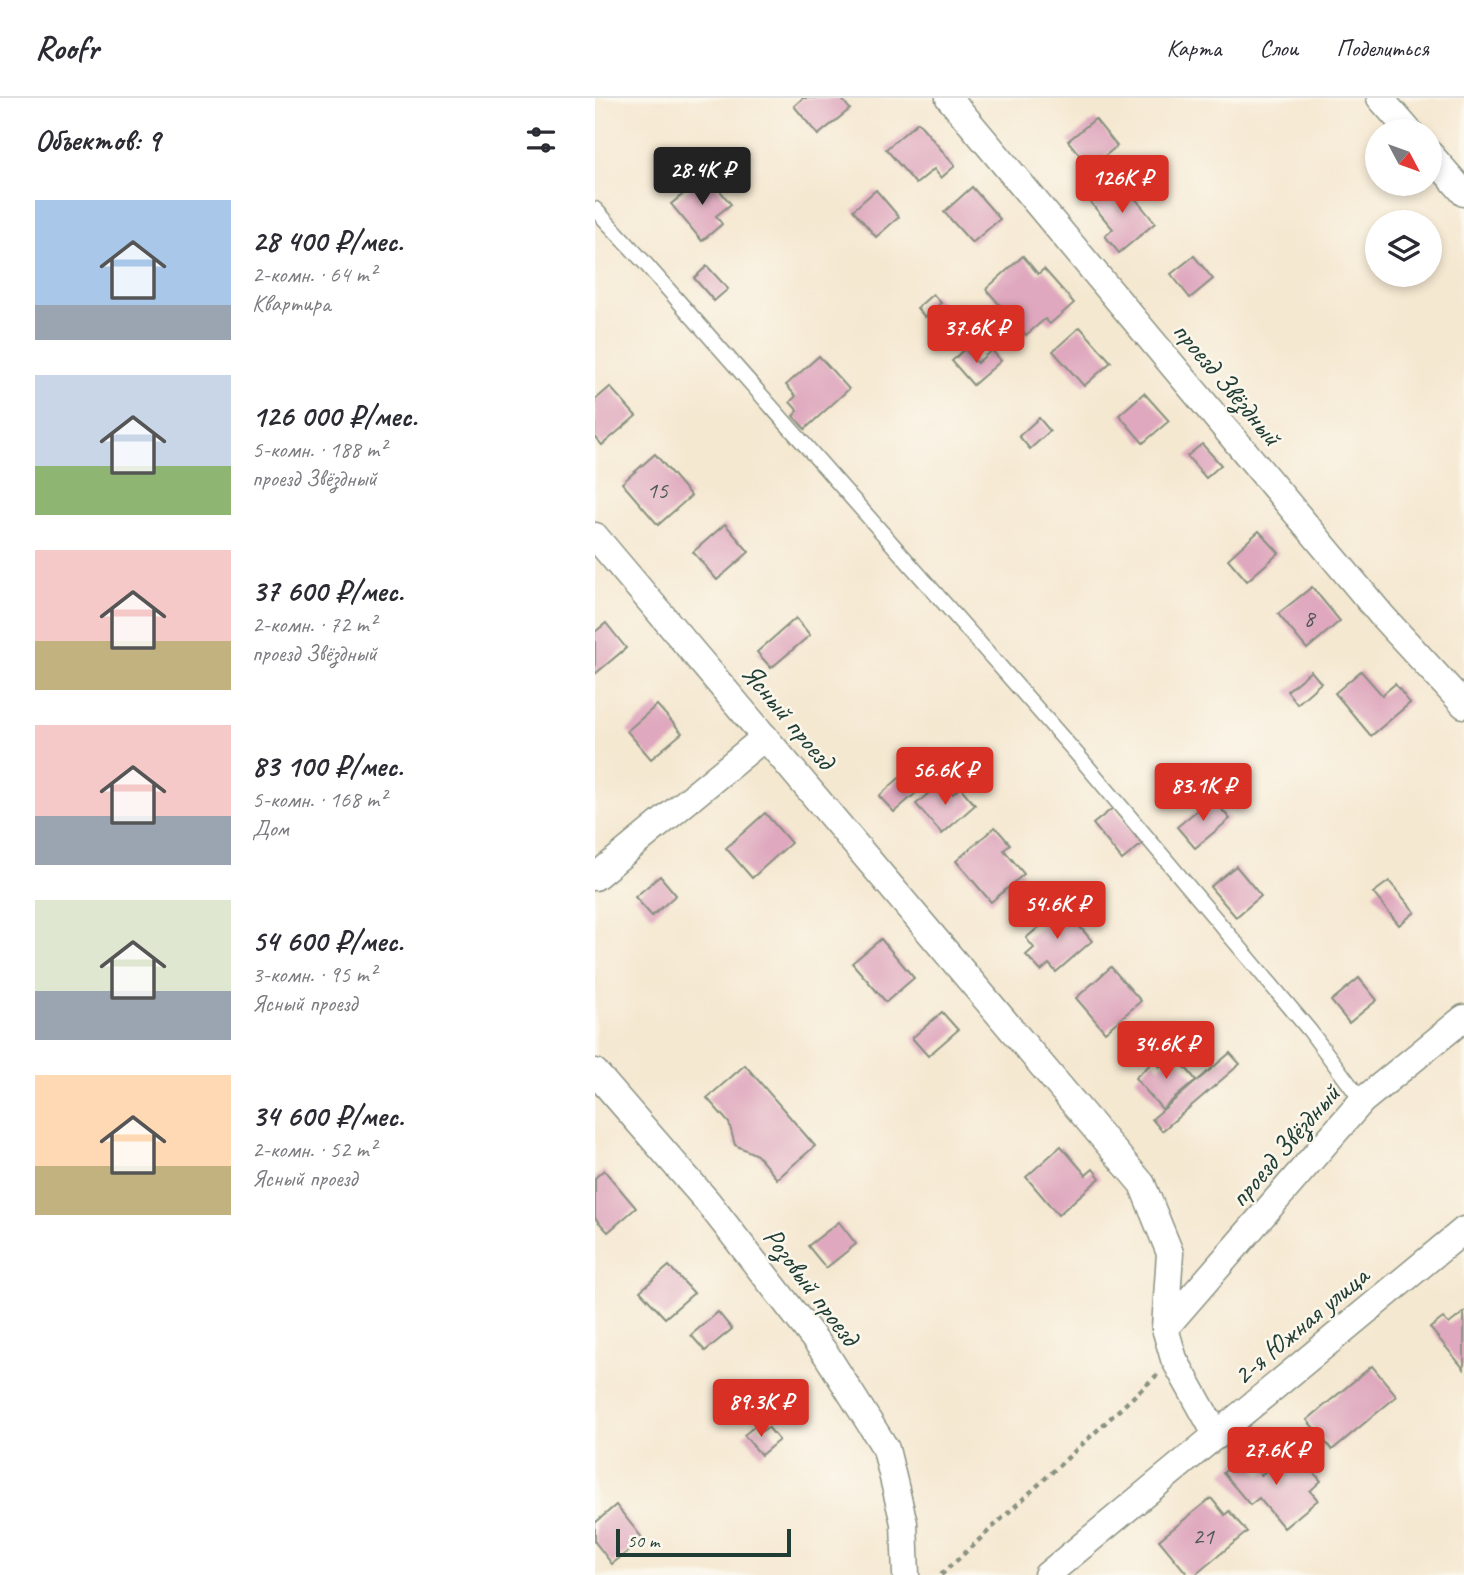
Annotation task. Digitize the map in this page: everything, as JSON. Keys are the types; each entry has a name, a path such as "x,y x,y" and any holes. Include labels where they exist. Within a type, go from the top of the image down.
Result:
{"street":[{"name":"проезд Звёздный","path":"949,98 1374,606 1464,705"},
{"path":"1380,98 1398,119"},
{"path":"1442,168 1464,193"},
{"name":"Ясный проезд","path":"595,536 1142,1184 1170,1253 1165,1328 1174,1359 1217,1436"},
{"path":"595,877 765,737"},
{"name":"проезд Звёздный","path":"1165,1328 1362,1101 1464,1018"},
{"name":"Розовый проезд","path":"595,1072 707,1201 826,1354 886,1449 904,1523 906,1575"},
{"name":"2-я Южная улица","path":"1047,1575 1464,1230"}],"lane":[{"path":"595,209 645,262 990,653 1310,1031 1362,1101"}],"path":[{"path":"941,1575 1174,1359"}],"building":[{"path":"803,98 841,98 850,109 818,135 794,106"},
{"path":"1095,119 1117,146 1090,168 1068,141"},
{"path":"918,122 955,166 941,178 934,169 916,184 886,149"},
{"path":"707,175 731,204 716,216 722,224 702,241 671,204"},
{"path":"1119,178 1155,223 1119,253 1105,236 1113,229 1090,202"},
{"path":"972,187 1000,219 972,243 944,212"},
{"path":"876,190 899,217 876,237 853,210"},
{"path":"1023,256 1038,274 1044,269 1074,303 1050,324 1045,319 1026,335 986,289"},
{"path":"1194,256 1213,279 1190,298 1171,274"},
{"path":"707,266 728,289 714,301 694,278"},
{"path":"933,294 941,303 925,317 917,308"},
{"path":"1080,327 1111,362 1084,386 1053,351"},
{"path":"965,349 977,363 992,350 1001,361 973,385 952,361"},
{"path":"819,356 849,389 805,429 793,416 798,411 790,402 796,396 786,385"},
{"path":"610,387 636,416 602,445 595,437 595,400"},
{"path":"1144,393 1169,421 1143,443 1119,415"},
{"path":"1039,418 1050,431 1030,449 1019,436"},
{"path":"1202,444 1221,465 1206,478 1187,456"},
{"path":"655,454 691,496 658,525 622,483"},
{"path":"725,524 749,552 717,580 693,552"},
{"path":"1259,531 1279,553 1247,581 1228,559"},
{"path":"1312,587 1340,621 1307,649 1278,614"},
{"path":"796,618 810,635 771,668 757,652"},
{"path":"606,623 626,648 595,674 595,632"},
{"path":"1311,671 1321,683 1297,704 1287,691"},
{"path":"1361,671 1382,695 1395,684 1410,703 1371,736 1335,693"},
{"path":"657,705 682,733 651,759 627,731"},
{"path":"916,763 931,780 894,812 879,796"},
{"path":"942,782 953,794 960,787 975,805 942,834 916,804"},
{"path":"1212,798 1230,819 1195,848 1177,827"},
{"path":"1113,808 1142,844 1122,860 1093,824"},
{"path":"765,813 791,843 752,878 726,848"},
{"path":"995,827 1010,844 1004,850 1024,874 991,902 956,861"},
{"path":"1236,866 1261,896 1236,917 1210,887"},
{"path":"660,876 676,895 652,916 635,897"},
{"path":"1389,881 1415,912 1399,925 1373,893"},
{"path":"1063,907 1092,941 1056,972 1049,964 1041,971 1026,955 1034,948 1026,938"},
{"path":"881,939 914,978 886,1002 852,963"},
{"path":"1111,967 1141,1001 1105,1032 1076,998"},
{"path":"1359,978 1377,1000 1349,1023 1331,1001"},
{"path":"942,1012 958,1030 928,1056 912,1038"},
{"path":"1230,1053 1240,1064 1162,1131 1152,1119"},
{"path":"1174,1054 1196,1080 1162,1109 1135,1078 1154,1061 1159,1067"},
{"path":"745,1065 815,1146 777,1179 757,1155 735,1145 729,1123 707,1098"},
{"path":"1061,1146 1086,1175 1093,1169 1100,1178 1058,1215 1026,1177"},
{"path":"604,1170 636,1208 608,1232 595,1218 595,1178"},
{"path":"839,1222 856,1244 826,1268 808,1246"},
{"path":"669,1266 694,1293 665,1318 640,1291"},
{"path":"718,1312 732,1329 705,1351 691,1335"},
{"path":"1464,1312 1464,1369 1430,1328 1443,1318 1449,1324"},
{"path":"1372,1366 1397,1396 1332,1450 1307,1420"},
{"path":"756,1425 762,1431 768,1427 779,1440 761,1455 744,1435"},
{"path":"1244,1455 1261,1475 1282,1457 1289,1465 1300,1456 1321,1481 1310,1491 1318,1500 1284,1528 1259,1498 1250,1505 1223,1473"},
{"path":"1211,1498 1225,1515 1229,1511 1247,1532 1195,1575 1188,1575 1159,1540"},
{"path":"616,1505 643,1539 612,1564 595,1542 595,1523"}]}
